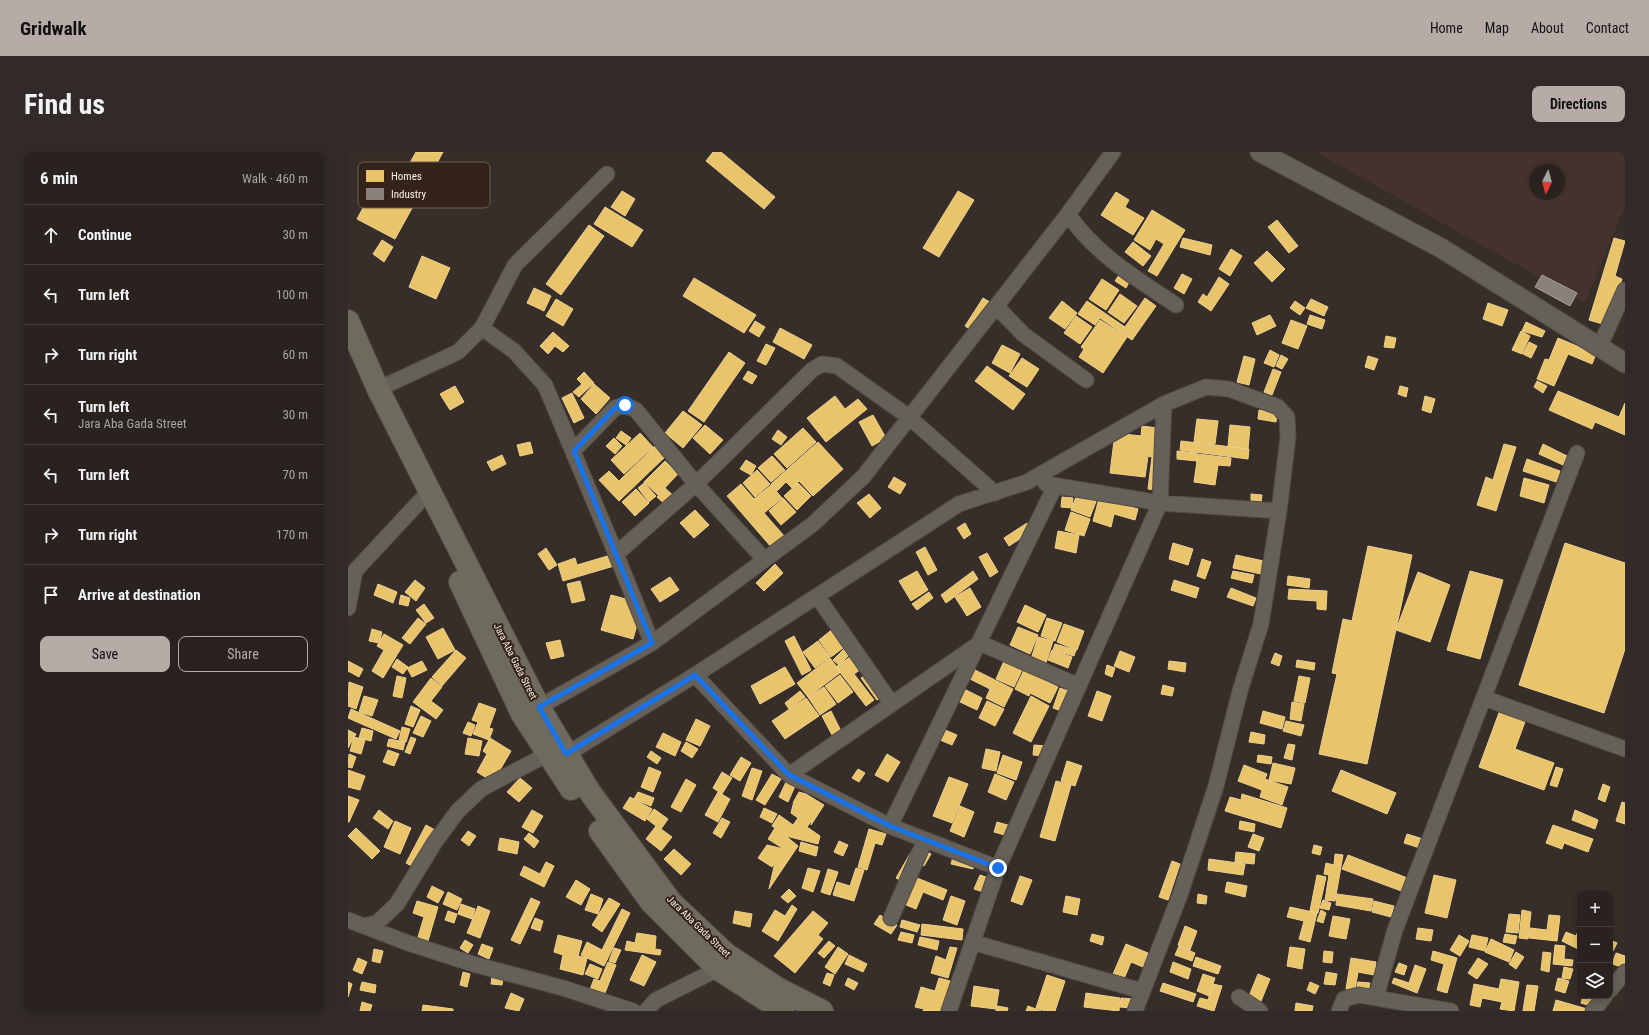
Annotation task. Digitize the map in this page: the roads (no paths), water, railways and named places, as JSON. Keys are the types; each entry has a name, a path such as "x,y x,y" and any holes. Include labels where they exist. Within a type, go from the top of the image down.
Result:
{"main road":[{"name":"Jara Aba Gada Street","path":"348,321 378,389 539,707 557,754 586,812 651,902 718,969 783,1011"},
{"name":"Jara Aba Gada Street","path":"348,346 522,714 588,791 671,902 726,954 777,988 822,1011"}],"street":[{"path":"539,707 652,643 813,524 863,477 1068,214 1113,152"},
{"path":"1260,152 1441,248 1625,363"},
{"path":"378,389 458,352 482,328 515,265 607,174"},
{"path":"1068,214 1080,232 1112,261 1176,305"},
{"path":"1600,346 1625,290"},
{"path":"996,306 1023,334 1086,380"},
{"path":"482,328 514,351 545,385 574,451 652,643"},
{"path":"616,554 696,484 812,370 822,364 837,366 909,417 994,493"},
{"path":"365,926 378,922 397,904 435,842 457,812 481,789 557,754 695,675 958,504 1027,482 1164,404 1206,387 1229,389 1278,406 1287,417 1288,437 1279,511 1261,624 1240,691 1216,786 1180,895 1135,1011"},
{"path":"949,1011 998,868 1160,503 1164,404"},
{"path":"574,451 615,408 625,405 636,410 696,484 764,559"},
{"path":"1376,997 1395,930 1578,453"},
{"path":"1027,482 1160,503 1279,511"},
{"path":"890,826 1055,486"},
{"path":"348,608 355,571 421,500"},
{"path":"817,596 892,704"},
{"path":"980,643 1079,686"},
{"path":"789,775 980,643"},
{"path":"695,675 789,775 890,826 998,868"},
{"path":"1484,698 1625,749"},
{"path":"891,918 925,840"},
{"path":"348,920 408,943 473,964 563,988 633,1011"},
{"path":"972,942 1142,991"},
{"path":"646,1011 656,1000 718,969"},
{"path":"1613,986 1625,972"},
{"path":"1339,1011 1344,999 1359,995 1451,1011"},
{"path":"1239,996 1260,1011"},
{"path":"1593,1011 1603,999"}]}
